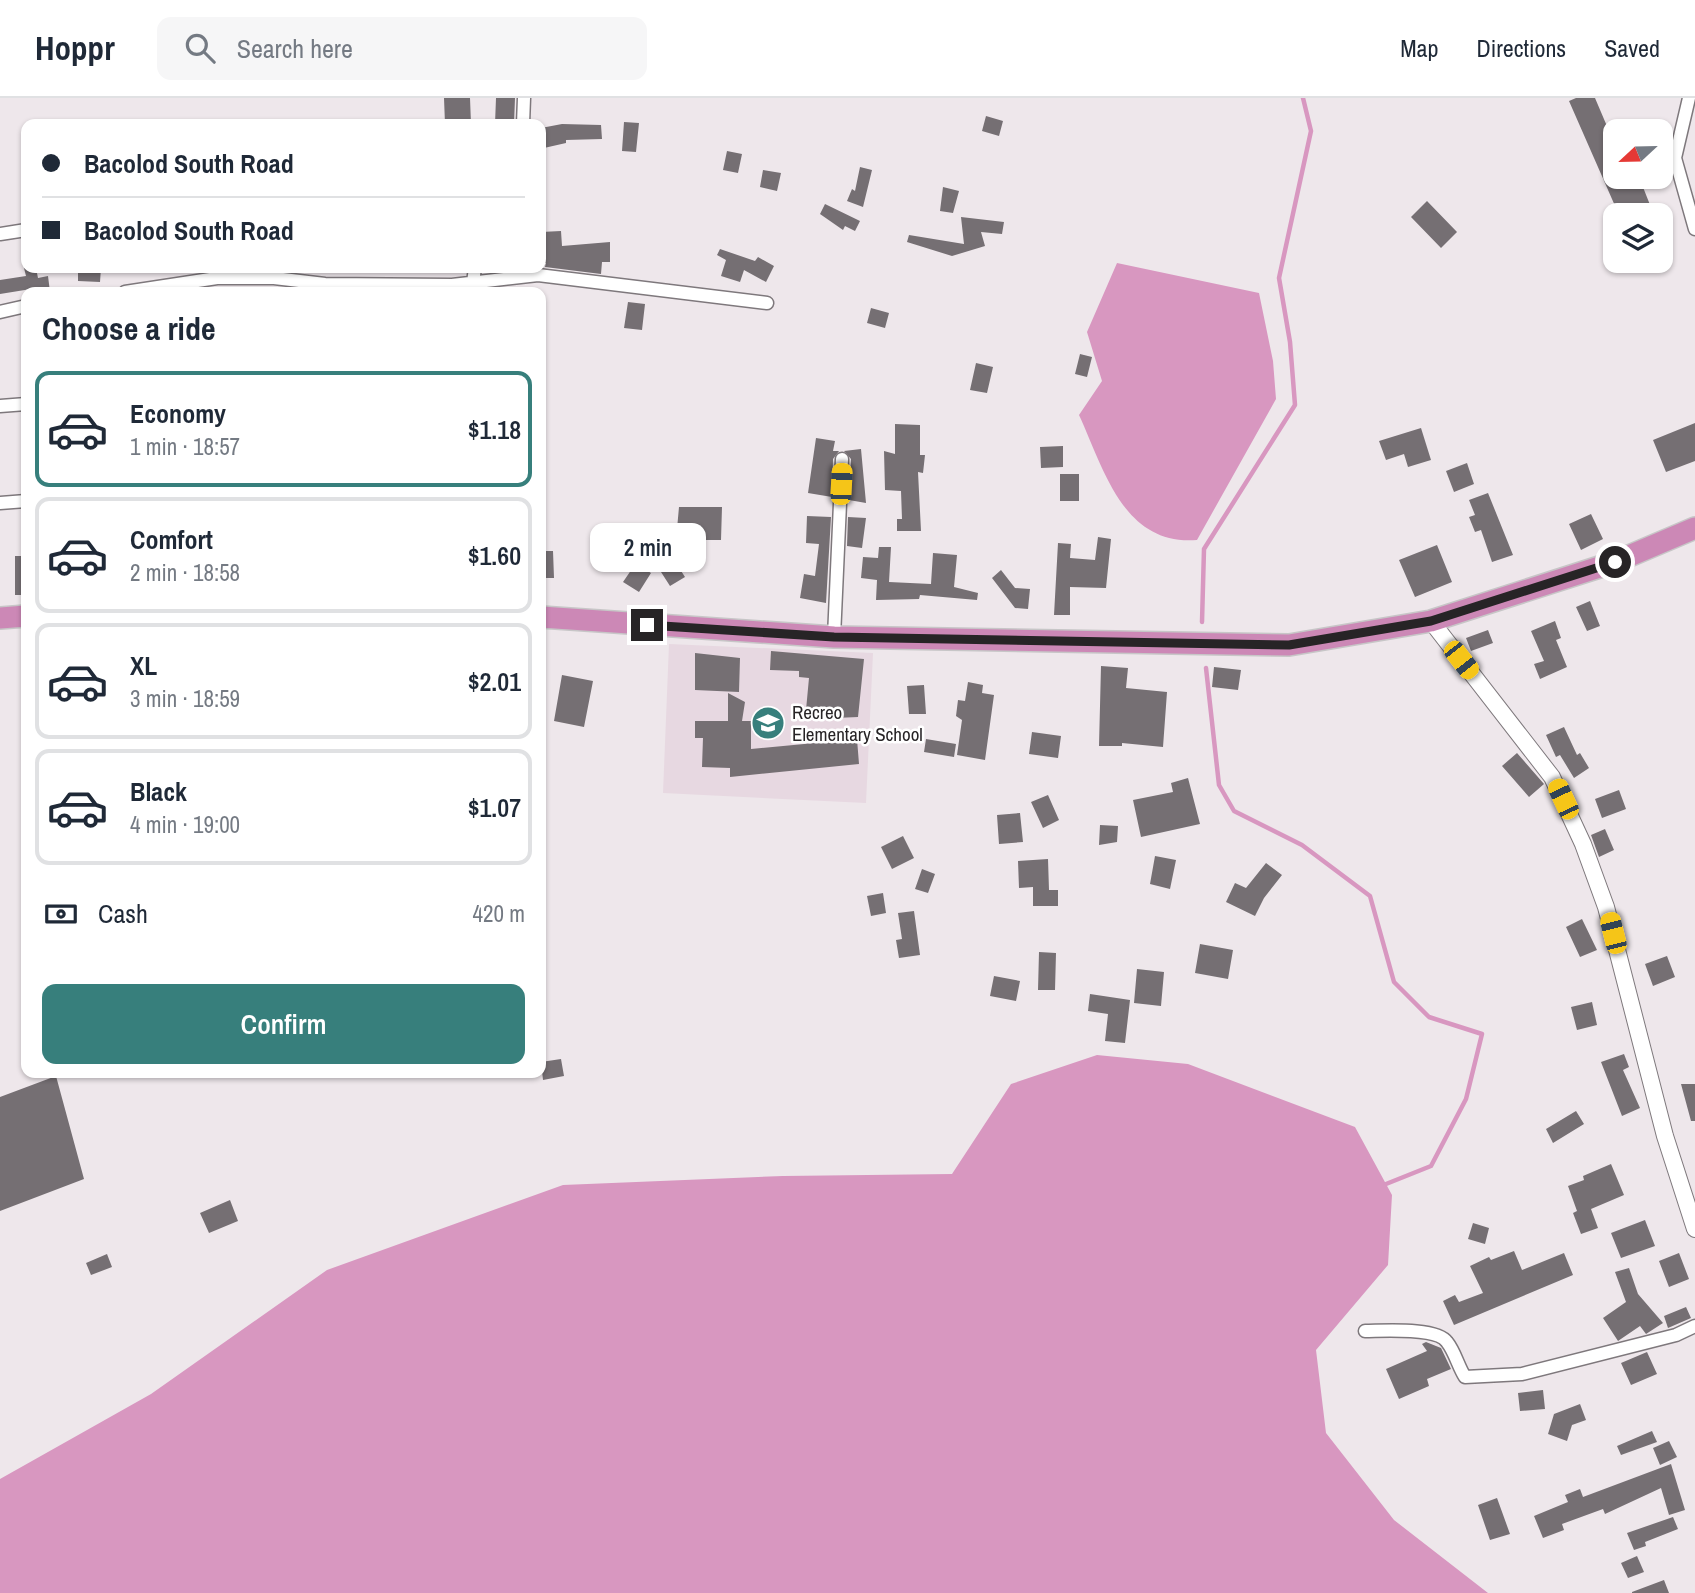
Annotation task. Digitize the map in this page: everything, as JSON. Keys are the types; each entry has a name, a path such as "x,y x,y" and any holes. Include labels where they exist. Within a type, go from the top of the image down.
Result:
{"highway":[{"path":"546,617 834,637 1289,645 1431,621 1615,562 1695,527"},
{"path":"0,618 21,616"}],"street":[{"path":"523,119 524,98"},
{"path":"1689,98 1675,158 1695,229"},
{"path":"0,234 21,231"},
{"path":"473,282 474,273"},
{"path":"163,287 217,278 274,278 325,284 473,282 538,275 766,303"},
{"path":"0,312 21,307"},
{"path":"0,406 21,404"},
{"path":"834,637 842,458"},
{"path":"0,503 21,501"},
{"path":"1431,621 1552,777 1583,844 1606,907 1665,1136 1695,1229"},
{"path":"1365,1331 1435,1333 1447,1341 1455,1362 1465,1377 1522,1374 1676,1335 1695,1326"}],"shaded area":[{"path":"1117,263 1259,293 1273,361 1276,399 1197,540 1172,539 1151,531 1134,517 1108,480 1079,415 1102,381 1087,332"},
{"name":"Recreo Elementary School","path":"669,644 873,653 866,803 663,793"},
{"path":"1097,1055 1188,1064 1355,1127 1392,1195 1388,1265 1316,1350 1326,1433 1394,1520 1488,1593 0,1593 0,1479 151,1394 327,1270 563,1185 783,1176 952,1174 1011,1084"}],"building":[{"path":"444,98 470,98 471,119 445,119"},
{"path":"496,98 515,98 514,119 495,119"},
{"path":"1576,98 1595,98 1604,119 1603,179 1569,101"},
{"path":"986,116 1003,121 999,136 982,131"},
{"path":"624,122 639,123 636,152 622,151"},
{"path":"562,124 601,125 602,139 566,140 566,143 546,148 546,127"},
{"path":"727,151 742,154 738,173 723,170"},
{"path":"860,167 872,170 863,207 847,201 852,189 855,191"},
{"path":"763,170 781,173 777,191 760,187"},
{"path":"943,187 959,191 953,213 940,211"},
{"path":"1608,189 1644,189 1649,203 1614,203"},
{"path":"1427,201 1457,232 1441,248 1411,217"},
{"path":"825,204 860,221 855,231 845,226 843,230 820,214"},
{"path":"961,217 1004,222 1002,234 981,232 985,246 952,256 907,242 909,235 964,244"},
{"path":"561,231 562,246 610,242 610,262 602,262 601,274 546,267 546,232"},
{"path":"720,249 755,261 758,257 774,266 766,282 744,270 740,282 721,276 726,260 717,255"},
{"path":"25,273 37,273 38,278 48,276 49,287 21,287 21,291 0,294 0,280 26,276"},
{"path":"78,273 101,273 100,282 78,281"},
{"path":"628,302 645,304 642,330 624,328"},
{"path":"871,308 889,313 885,328 867,323"},
{"path":"1080,354 1092,357 1087,377 1075,374"},
{"path":"976,363 993,367 987,393 970,390"},
{"path":"1695,423 1695,461 1666,472 1653,440"},
{"path":"895,424 920,425 920,455 925,455 923,473 918,472 921,531 897,531 897,519 902,519 901,491 885,490 884,451 895,454"},
{"path":"1421,428 1431,460 1408,467 1404,454 1386,460 1379,441"},
{"path":"816,438 835,441 833,451 839,451 833,459 832,497 808,493"},
{"path":"1063,446 1063,467 1041,468 1040,447"},
{"path":"861,449 866,503 849,500 851,459 844,451"},
{"path":"1467,463 1474,484 1454,492 1446,471"},
{"path":"1060,474 1079,474 1079,501 1060,501"},
{"path":"1488,493 1513,555 1492,562 1481,530 1475,532 1469,517 1475,515 1469,500"},
{"path":"679,507 722,507 721,540 698,540 698,531 677,529"},
{"path":"1591,514 1603,539 1581,550 1569,524"},
{"path":"807,516 831,517 826,603 800,598 804,574 815,576 819,544 806,543"},
{"path":"848,517 866,518 862,548 847,546"},
{"path":"1098,537 1111,539 1106,588 1070,587 1070,615 1054,615 1058,543 1071,544 1070,558 1095,560"},
{"path":"1437,545 1452,582 1415,597 1399,560"},
{"path":"879,547 891,547 889,582 931,584 933,553 957,555 954,587 978,593 977,600 920,595 919,599 876,600 877,580 861,578 863,557 878,558"},
{"path":"546,551 553,551 554,578 546,578"},
{"path":"15,556 21,556 21,595 15,595"},
{"path":"636,563 651,573 639,592 623,582"},
{"path":"676,563 685,577 670,586 661,572"},
{"path":"1001,570 1015,588 1030,589 1028,609 1015,608 992,578"},
{"path":"1590,601 1600,626 1587,631 1576,607"},
{"path":"1555,621 1561,638 1556,640 1567,667 1540,679 1534,664 1544,661 1531,631"},
{"path":"1488,630 1493,643 1471,651 1466,638"},
{"path":"771,651 864,659 858,717 835,718 836,712 806,710 809,678 799,677 799,671 770,670"},
{"path":"695,653 740,658 739,692 695,690"},
{"path":"1101,666 1128,668 1126,688 1167,692 1163,747 1122,743 1122,746 1099,746"},
{"path":"1214,667 1241,670 1238,690 1212,687"},
{"path":"562,675 593,681 584,727 554,721"},
{"path":"968,682 983,685 982,693 994,695 985,760 957,755 962,720 956,716 958,700 965,701"},
{"path":"924,685 926,714 909,714 907,686"},
{"path":"728,693 745,702 742,721 751,721 751,749 857,739 859,764 730,777 730,768 702,767 703,738 695,738 695,721 728,721"},
{"path":"1564,727 1577,755 1580,753 1589,768 1574,778 1560,755 1556,757 1546,735"},
{"path":"1032,732 1061,736 1058,758 1029,754"},
{"path":"926,739 956,744 954,757 924,752"},
{"path":"1517,753 1544,784 1529,797 1502,766"},
{"path":"1188,778 1200,824 1141,837 1133,800 1173,792 1171,783"},
{"path":"1619,790 1626,809 1602,818 1595,799"},
{"path":"1048,795 1059,820 1043,828 1031,802"},
{"path":"1020,813 1023,842 999,844 997,815"},
{"path":"1100,825 1118,826 1117,842 1099,845"},
{"path":"1605,829 1614,850 1599,857 1591,835"},
{"path":"903,836 914,858 892,869 881,847"},
{"path":"1155,856 1176,860 1170,889 1150,884"},
{"path":"1048,859 1049,890 1058,890 1058,906 1033,906 1033,887 1019,888 1018,861"},
{"path":"1266,863 1282,875 1264,898 1255,916 1226,902 1235,883 1246,888"},
{"path":"922,869 935,874 928,893 915,889"},
{"path":"883,893 886,913 871,916 867,896"},
{"path":"914,911 920,955 899,958 896,940 902,939 898,913"},
{"path":"1582,919 1597,950 1580,957 1566,927"},
{"path":"1200,944 1233,950 1228,979 1195,973"},
{"path":"1039,952 1056,953 1055,990 1038,990"},
{"path":"1667,956 1675,977 1653,986 1645,964"},
{"path":"1137,969 1164,972 1161,1006 1134,1003"},
{"path":"994,976 1020,981 1016,1001 990,996"},
{"path":"1090,994 1130,1000 1125,1043 1105,1041 1108,1014 1088,1011"},
{"path":"1592,1002 1597,1025 1577,1030 1571,1007"},
{"path":"1624,1054 1629,1067 1623,1070 1640,1108 1622,1116 1601,1062"},
{"path":"561,1059 564,1076 543,1080 546,1078 546,1061"},
{"path":"57,1078 84,1179 0,1211 0,1097"},
{"path":"1681,1084 1695,1084 1695,1121 1691,1121"},
{"path":"1576,1111 1584,1124 1553,1143 1546,1129"},
{"path":"1611,1164 1624,1195 1591,1209 1598,1228 1581,1234 1573,1213 1577,1211 1568,1186"},
{"path":"230,1200 238,1221 209,1233 200,1213"},
{"path":"1645,1220 1655,1246 1621,1258 1611,1233"},
{"path":"1473,1223 1489,1228 1485,1244 1468,1239"},
{"path":"1514,1251 1522,1270 1564,1253 1573,1275 1454,1325 1443,1301 1455,1295 1459,1302 1483,1293 1470,1266 1489,1257 1491,1260"},
{"path":"1679,1253 1689,1279 1669,1287 1659,1261"},
{"path":"107,1254 112,1267 91,1275 86,1263"},
{"path":"1629,1268 1638,1294 1663,1323 1646,1334 1640,1326 1618,1341 1603,1318 1626,1302 1615,1272"},
{"path":"1686,1307 1691,1318 1668,1328 1664,1316"},
{"path":"1426,1342 1441,1348 1451,1369 1427,1379 1429,1386 1399,1399 1386,1369 1427,1351 1422,1344"},
{"path":"1647,1352 1657,1374 1631,1385 1621,1363"},
{"path":"1543,1390 1545,1409 1520,1411 1518,1393"},
{"path":"1580,1404 1586,1420 1572,1425 1567,1441 1548,1434 1554,1414"},
{"path":"1652,1431 1657,1442 1621,1455 1617,1446"},
{"path":"1669,1441 1677,1457 1660,1465 1653,1448"},
{"path":"1671,1464 1685,1510 1669,1515 1661,1488 1605,1514 1603,1509 1562,1524 1564,1530 1543,1538 1534,1516 1568,1502 1565,1495 1580,1489 1583,1497"},
{"path":"1497,1498 1510,1534 1490,1540 1478,1505"},
{"path":"1673,1517 1678,1529 1645,1542 1646,1546 1634,1550 1627,1533"},
{"path":"1637,1556 1644,1572 1628,1578 1621,1563"},
{"path":"1664,1580 1669,1593 1632,1593 1632,1592"}],"waterway":[{"path":"1202,622 1204,549 1295,405 1290,342 1279,278 1311,131 1303,98"},
{"path":"1206,668 1219,785 1234,811 1302,845 1370,896 1394,982 1429,1017 1482,1034 1466,1099 1431,1166 1386,1184"}],"place":[{"name":"Recreo Elementary School","path":"768,723"}],"route":[{"path":"647,625 834,637 1289,645 1431,621 1615,562"}]}
